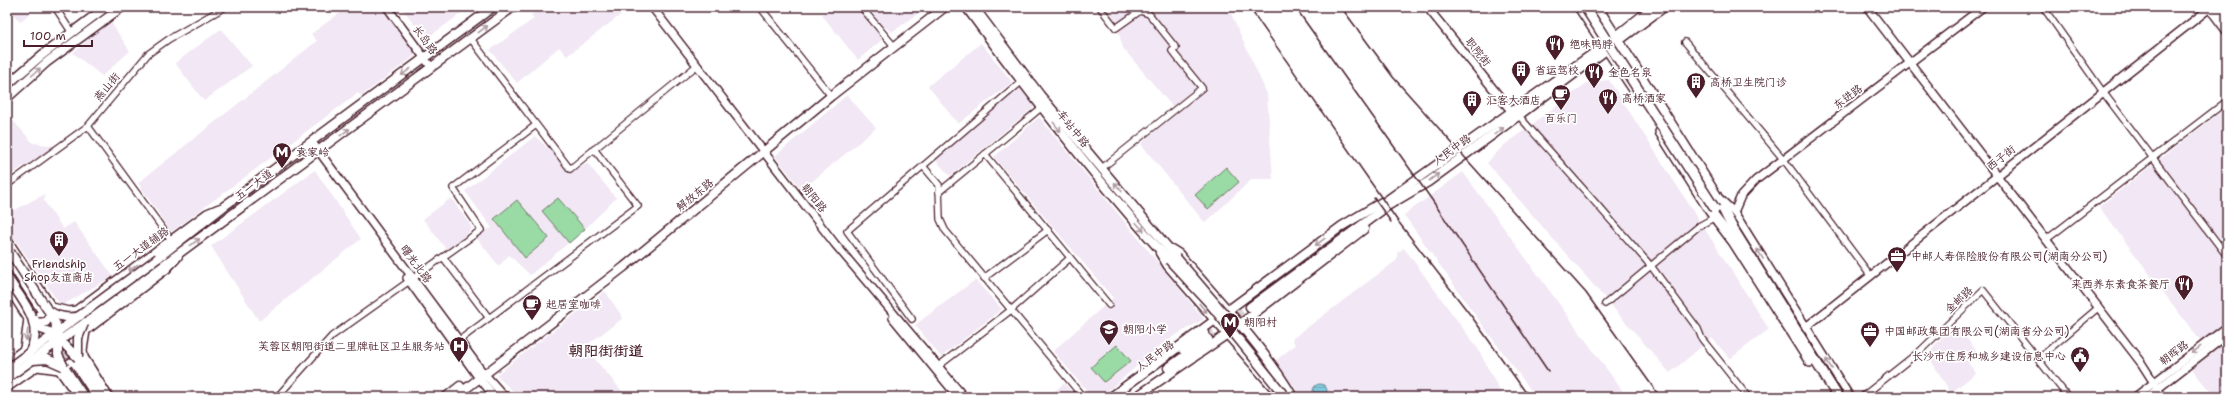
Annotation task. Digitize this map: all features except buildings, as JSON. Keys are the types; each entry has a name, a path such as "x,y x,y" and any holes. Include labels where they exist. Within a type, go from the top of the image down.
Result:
{"highway":[{"path":"1579,7 1734,238 1838,397"},
{"path":"1586,7 1716,211"},
{"path":"1591,7 1716,211"},
{"path":"1597,7 1716,195 1734,238 1832,397"}],"main road":[{"path":"7,85 106,7"},
{"path":"7,98 47,62 122,7"},
{"name":"五一大道","path":"7,378 30,357 56,338 85,322 158,258 173,242 223,207 493,7"},
{"name":"五一大道","path":"158,258 182,252 513,7"},
{"name":"解放东路","path":"446,397 480,374 624,267 936,7"},
{"name":"解放东路","path":"892,44 945,7"},
{"name":"车站中路","path":"966,7 1041,108 1124,210 1157,241"},
{"name":"车站中路","path":"974,7 1040,95 1102,168 1157,241 1287,396"},
{"name":"人民中路","path":"1618,39 1653,7"},
{"name":"人民中路","path":"1249,305 1389,202 1516,114 1664,7"},
{"path":"2210,7 2227,30"},
{"path":"2218,7 2227,18"},
{"path":"1111,397 1213,320 1342,226 1389,202"},
{"path":"1136,397 1226,335 1355,237 1389,202"},
{"path":"1157,241 1179,254 1227,310 1285,383 1287,396"},
{"path":"1157,241 1168,266 1213,320 1287,396"},
{"path":"8,252 45,310 46,322 33,321"},
{"path":"7,267 56,324 58,355 71,362 103,397"},
{"path":"7,277 33,321 35,330 30,357 71,362 96,397"},
{"path":"45,310 55,315 85,322 79,334 77,351 71,362"},
{"path":"33,321 66,345 84,397"},
{"name":"人民中路","path":"1118,397 1206,336 1129,397"},
{"name":"五一大道","path":"7,369 30,357"},
{"path":"71,362 90,397"},
{"name":"解放东路","path":"455,397 480,374"}],"street":[{"path":"55,7 72,33"},
{"name":"燕山街","path":"7,185 88,126 148,54 169,39 225,7"},
{"name":"长岛路","path":"387,7 431,67"},
{"name":"朝阳路","path":"648,7 762,151"},
{"name":"朝阳路","path":"652,7 762,151 832,246 964,397"},
{"path":"761,7 830,94"},
{"path":"861,7 892,44"},
{"name":"职院街","path":"1427,7 1516,114"},
{"path":"1867,7 2099,307 2164,397"},
{"name":"东进路","path":"1734,212 1741,196 1756,180 1983,7"},
{"path":"2043,7 2103,92 2227,256"},
{"name":"西子街","path":"1806,327 2210,7"},
{"path":"1102,10 1116,28 1140,11 1149,14 1176,48 1172,51 1202,88 1102,168"},
{"path":"471,39 570,169 695,67"},
{"path":"1685,42 1784,160 1870,275"},
{"path":"912,319 847,231 1021,82"},
{"path":"2047,239 2227,101"},
{"path":"939,192 1041,108"},
{"path":"1516,114 1650,266 1698,329 1702,339 1748,397"},
{"path":"277,397 332,336 482,230 452,188 536,125"},
{"path":"88,126 173,242"},
{"name":"曙光北路","path":"310,143 412,280 496,397"},
{"path":"457,342 638,206 594,150"},
{"path":"985,154 1109,305"},
{"path":"924,166 939,185 940,219 945,230 1084,397"},
{"path":"1716,195 1734,212 1850,397"},
{"path":"1605,304 1716,211"},
{"path":"984,278 1048,230"},
{"path":"7,239 45,310 73,311 85,322 167,269 182,252"},
{"path":"443,257 489,318"},
{"name":"五一大道辅路","path":"73,311 158,258"},
{"path":"937,367 1011,310 1070,258"},
{"path":"7,286 33,321"},
{"name":"金邮路","path":"1862,397 1920,351 1983,290 2068,397"},
{"path":"2038,359 2099,307"},
{"name":"朝晖路","path":"2147,397 2156,385 2227,327"},
{"name":"朝晖路","path":"2135,397 2156,385 2227,335"},
{"path":"7,362 30,357"},
{"path":"7,388 30,357"},
{"path":"71,362 78,397"},
{"path":"71,362 109,397"},
{"name":"朝阳路","path":"937,367 958,397"},
{"name":"曙光北路","path":"480,374 505,397"}],"shaded area":[{"path":"7,7 36,7 20,22"},
{"path":"348,7 380,7 417,54 361,96 358,93 171,232 138,183 317,41 311,34"},
{"path":"401,7 470,7 426,39"},
{"path":"542,7 631,7 567,56 559,47 517,83 490,50 534,19 531,15"},
{"path":"832,7 855,7 883,39 858,60 822,15"},
{"path":"869,7 928,7 892,32 880,24"},
{"path":"1105,7 1228,7 1267,94 1273,179 1252,179 1205,223 1141,144 1176,111 1123,48 1118,30"},
{"path":"110,21 130,51 102,76 73,53"},
{"path":"221,29 252,66 204,101 175,63"},
{"path":"981,43 1012,82 958,124 928,86"},
{"path":"1609,80 1769,329 1730,359 1712,338 1670,373 1487,163 1503,146 1588,82"},
{"path":"1017,84 1034,107 950,176 932,156"},
{"path":"847,95 876,128 802,190 775,156"},
{"path":"2227,107 2227,321 2201,342 2099,207"},
{"path":"7,114 33,143 55,146 7,177"},
{"path":"1039,117 1204,319 1166,341 1101,397 1092,397 1053,351 1113,298 994,157"},
{"path":"535,136 570,169 588,164 616,198 585,229 530,275 509,255 499,266 474,235 492,228 465,191"},
{"path":"315,170 361,239 259,321 211,246"},
{"path":"1463,172 1627,397 1536,397 1481,323 1404,215"},
{"name":"Friendship Shop友谊商店","path":"45,194 44,201 63,229 74,222 113,276 61,306 7,228 7,214"},
{"path":"451,198 472,228 449,253 423,219"},
{"path":"1404,248 1478,349 1503,397 1302,397 1275,361 1295,345 1292,339 1397,260 1397,253"},
{"path":"975,280 1002,309 941,357 915,325"},
{"path":"605,291 623,318 568,359 588,351 627,397 519,397 496,375"},
{"path":"1955,324 1979,354 1968,363 1976,373 1951,393 1932,362 1931,352 1934,346"},
{"path":"2227,341 2227,397 2211,397 2213,395 2191,368"},
{"path":"1064,383 1076,397 1048,397"}],"green space":[{"path":"1226,167 1239,182 1208,209 1195,195"},
{"path":"558,198 585,229 569,243 542,211"},
{"path":"517,200 549,238 525,258 494,219"},
{"path":"1117,345 1131,361 1104,382 1091,367"}],"water":[{"path":"1320,384 1325,386 1327,391 1325,396 1320,398 1315,396 1313,391 1315,386"}],"tunnel":[{"path":"1208,339 1250,307"},
{"path":"40,308 57,335"},
{"path":"1205,333 1224,320"},
{"path":"56,344 72,368"}],"railway":[{"path":"1249,7 1397,220 1472,317 1529,397"},
{"path":"1295,7 1432,200 1548,371"},
{"path":"1341,7 1393,77 1586,293 1660,397"},
{"path":"1374,198 1391,222"}],"place":[{"name":"绝味鸭脖","path":"1555,61"},
{"name":"省运驾校","path":"1521,87"},
{"name":"金色名泉","path":"1594,89"},
{"name":"高桥卫生院门诊","path":"1696,99"},
{"name":"百乐门","path":"1561,111"},
{"name":"高桥酒家","path":"1608,115"},
{"name":"汇客大酒店","path":"1472,117"},
{"name":"袁家岭","path":"282,169"},
{"name":"Friendship Shop友谊商店","path":"59,257"},
{"name":"中邮人寿保险股份有限公司(湖南分公司)","path":"1897,273"},
{"name":"来西养东素食茶餐厅","path":"2184,301"},
{"name":"起居室咖啡","path":"532,321"},
{"name":"朝阳村","path":"1230,339"},
{"name":"朝阳小学","path":"1109,346"},
{"name":"中国邮政集团有限公司(湖南省分公司)","path":"1870,348"},
{"name":"芙蓉区朝阳街道二里牌社区卫生服务站","path":"459,363"},
{"name":"长沙市住房和城乡建设信息中心","path":"2080,373"}],"district":[{"name":"朝阳街街道","path":"606,351"}]}
